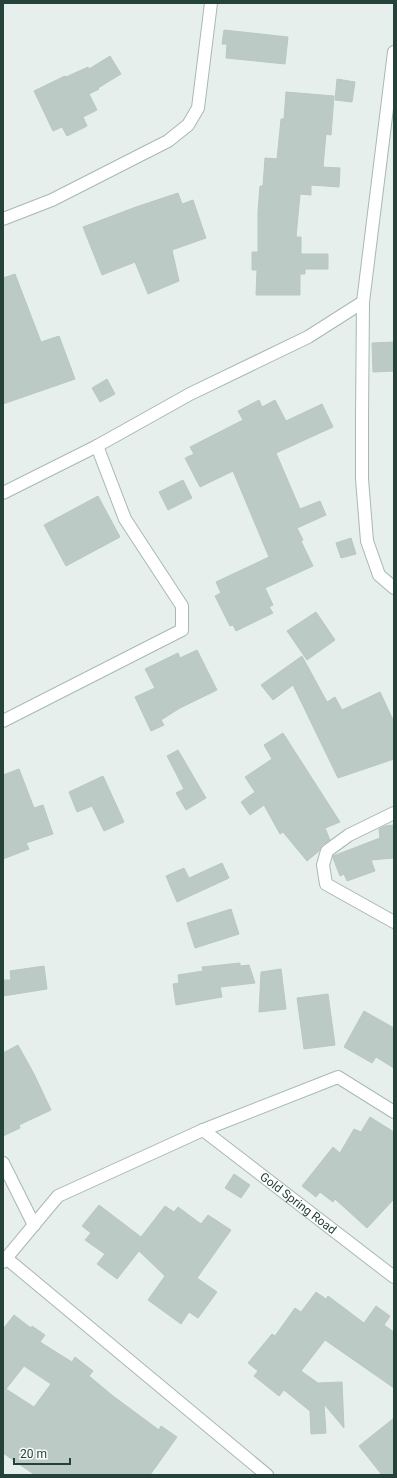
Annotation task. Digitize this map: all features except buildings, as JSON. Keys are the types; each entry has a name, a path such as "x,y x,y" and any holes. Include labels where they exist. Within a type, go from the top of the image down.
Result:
{"street":[{"path":"3,219 52,200 168,141 188,125 198,108 211,3"},
{"path":"394,52 393,72 364,302 362,479 367,541 379,575 394,588"},
{"path":"4,492 97,446 190,394 308,337 364,302"},
{"path":"3,721 182,630 182,606 125,519 97,446"},
{"path":"394,813 350,835 327,851 323,865 326,884 394,922"},
{"path":"267,1475 4,1260 58,1196 203,1130 338,1078 394,1112"},
{"name":"Gold Spring Road","path":"203,1130 394,1277"},
{"path":"3,1163 34,1225"}]}
